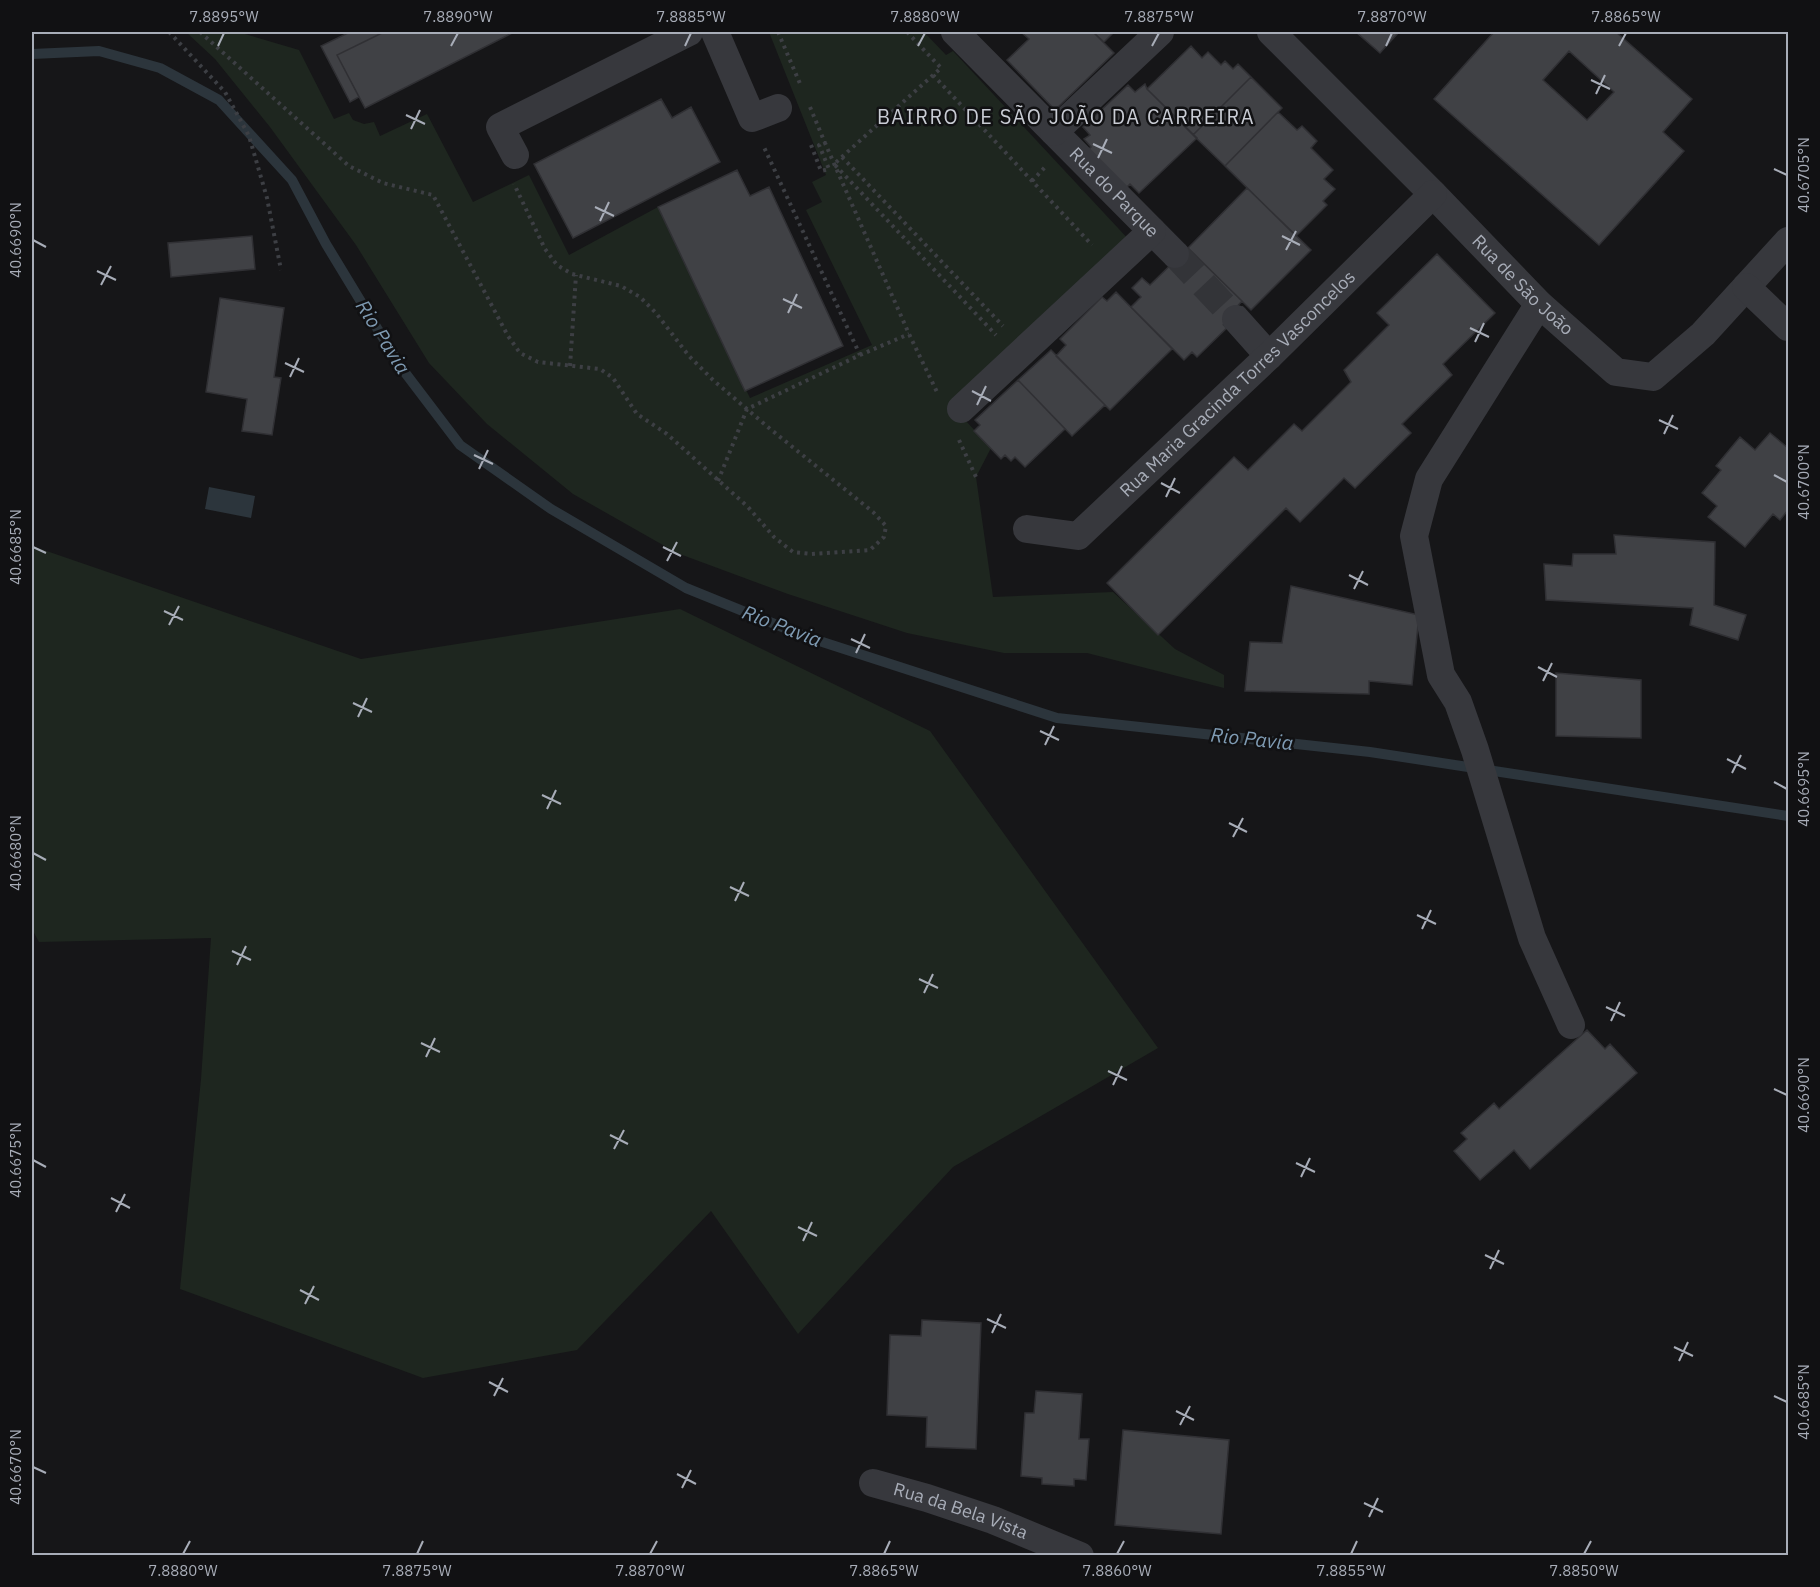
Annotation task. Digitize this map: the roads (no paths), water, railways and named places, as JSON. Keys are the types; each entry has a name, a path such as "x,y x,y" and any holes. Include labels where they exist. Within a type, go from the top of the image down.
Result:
{"street":[{"path":"512,165 500,127 689,32"},
{"path":"715,32 752,118 778,108"},
{"name":"Rua do Parque","path":"955,32 1175,254"},
{"name":"Rua do Parque","path":"1054,132 1160,32"},
{"name":"Rua de São João","path":"1270,32 1433,194 1539,304 1616,372 1653,377 1703,334 1788,241"},
{"name":"Rua Maria Gracinda Torres Vasconcelos","path":"1027,529 1078,536 1269,356 1433,194"},
{"path":"950,403 1152,231"},
{"path":"1746,287 1788,327"},
{"path":"1539,304 1429,478 1414,536 1441,675 1458,702 1475,750 1532,938 1571,1025"},
{"path":"1236,319 1269,356"},
{"name":"Rua da Bela Vista","path":"873,1484 927,1498 993,1520 1080,1556"}],"waterway":[{"name":"Rio Pavia","path":"32,54 99,51 160,68 219,100 292,180 326,244 400,366 460,445 551,509 686,588 807,637 1057,718 1370,752 1788,816"}],"tunnel":[{"path":"1175,254 1236,319"}],"district":[{"name":"BAIRRO DE SÃO JOÃO DA CARREIRA","path":"1066,117"}]}
